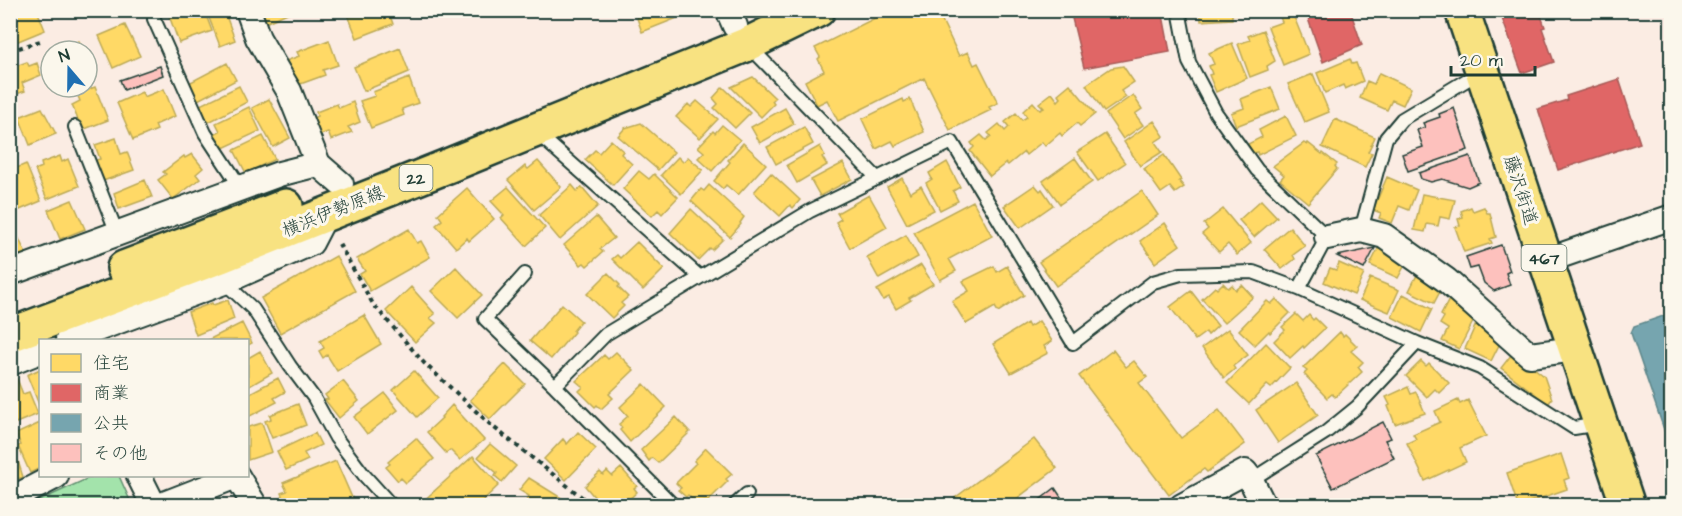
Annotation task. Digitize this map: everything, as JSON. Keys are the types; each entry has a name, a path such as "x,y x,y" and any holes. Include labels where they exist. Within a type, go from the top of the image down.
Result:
{"main road":[{"name":"横浜伊勢原線","path":"10,335 221,256 329,187 534,130 768,10"},
{"name":"横浜伊勢原線","path":"10,312 737,27 818,10"},
{"name":"藤沢街道","path":"1461,10 1628,506"}],"street":[{"path":"74,339 106,334 311,243 329,187 290,91 258,38 248,10"},
{"path":"10,273 279,174 329,187"},
{"path":"1545,261 1671,217"},
{"path":"1327,237 1361,230 1384,236 1446,280 1530,355 1575,349"},
{"path":"10,363 39,351"},
{"path":"1182,506 1245,472 1264,506"},
{"path":"10,500 55,477"},
{"path":"140,477 154,506"},
{"path":"159,506 234,477"},
{"path":"238,477 255,506"}],"lane":[{"path":"1179,10 1189,62 1216,112 1257,170 1327,237 1299,289"},
{"path":"154,19 205,133 241,188"},
{"path":"737,27 877,178"},
{"path":"1361,230 1386,138 1402,119 1482,70"},
{"path":"75,127 117,233"},
{"path":"534,130 700,277"},
{"path":"555,386 606,334 810,211 952,142 1073,343 1153,282 1180,274 1253,272 1299,289 1417,343 1480,368 1574,428 1600,424"},
{"path":"525,274 485,319 674,506"},
{"path":"224,282 253,309 314,398 336,438 364,475 392,506"},
{"path":"1251,480 1325,433 1357,407 1417,343"},
{"path":"734,506 747,494"}],"path":[{"path":"10,51 39,41"},
{"path":"311,243 334,236 374,304 424,363 492,426 592,506"}],"green space":[{"path":"91,477 119,477 132,505 30,505"}],"building: 住宅":[{"path":"20,10 37,10 45,30 16,42 10,28 10,14"},
{"path":"167,10 204,10 212,31 179,43"},
{"path":"206,10 224,10 235,40 220,46"},
{"path":"258,10 294,10 263,24"},
{"path":"346,10 388,10 393,24 357,38"},
{"path":"634,10 694,10 695,11 642,32"},
{"path":"891,10 937,10 959,56 968,52 974,65 978,63 998,103 989,107 991,110 950,130 924,78 838,121 827,100 817,105 805,81 824,71 815,48"},
{"path":"1200,10 1244,10 1244,13 1232,14 1232,19 1201,21"},
{"path":"1292,12 1309,54 1283,65 1268,27 1282,22 1280,17"},
{"path":"125,25 140,56 113,68 99,36"},
{"path":"1263,30 1275,61 1267,66 1268,70 1250,77 1238,44 1250,40 1248,36"},
{"path":"329,40 338,65 323,70 325,75 295,86 286,61 299,56 297,52"},
{"path":"1232,43 1247,78 1216,92 1209,75 1212,74 1209,66 1214,64 1209,53"},
{"path":"400,48 409,72 364,91 354,67"},
{"path":"1350,59 1352,64 1356,63 1363,81 1345,89 1343,85 1325,93 1317,73"},
{"path":"27,62 29,66 37,63 39,76 22,83 25,91 11,96 10,68"},
{"path":"227,63 236,80 196,101 187,84"},
{"path":"1123,66 1134,82 1121,91 1126,97 1104,112 1086,85 1111,68"},
{"path":"1379,73 1411,88 1403,105 1392,100 1387,110 1360,98 1367,81 1374,84"},
{"path":"1313,74 1329,112 1305,122 1288,84"},
{"path":"753,77 775,98 772,101 774,104 761,117 731,87"},
{"path":"409,78 418,103 402,109 404,115 371,128 360,101 375,96 373,92"},
{"path":"1070,84 1095,114 1080,126 1077,123 1062,136 1060,133 1045,146 1042,142 1026,155 1024,152 990,176 970,151 974,147 971,143 981,135 986,140 991,136 988,133 999,124 1005,131 1009,127 1005,122 1016,113 1022,120 1027,117 1023,111 1033,102 1040,110 1044,108 1039,103 1052,93 1058,101 1061,98 1058,94"},
{"path":"239,86 247,102 207,123 198,106"},
{"path":"723,87 750,113 735,128 714,108 718,104 713,98"},
{"path":"1271,87 1280,109 1236,126 1231,113 1244,108 1241,99"},
{"path":"164,89 175,116 155,125 157,130 133,140 117,103 142,92 144,97"},
{"path":"1133,95 1142,109 1135,114 1143,125 1123,139 1106,114"},
{"path":"99,97 108,120 82,130 72,105 80,101 79,99 99,99"},
{"path":"269,99 290,138 273,147 252,108"},
{"path":"903,99 904,102 910,99 924,132 895,146 892,141 876,149 862,119"},
{"path":"697,101 718,119 700,138 676,117 688,104 691,107"},
{"path":"353,102 360,122 348,127 352,132 331,140 328,132 320,135 313,118 317,116 316,112 337,104 339,108"},
{"path":"249,107 260,131 221,149 214,134 220,131 216,123"},
{"path":"42,108 56,134 30,145 19,117"},
{"path":"785,108 794,124 760,143 751,127"},
{"path":"1286,116 1296,136 1258,155 1257,152 1253,153 1248,144 1262,137 1259,130"},
{"path":"1335,119 1375,137 1368,152 1372,153 1365,167 1322,147"},
{"path":"1154,121 1164,136 1155,142 1162,152 1140,166 1124,142"},
{"path":"641,123 674,152 658,170 618,136 625,128"},
{"path":"722,125 740,140 712,171 698,158 704,152 698,147"},
{"path":"804,127 813,144 776,164 767,147"},
{"path":"1105,134 1125,163 1098,181 1077,152"},
{"path":"263,136 275,159 246,173 234,150"},
{"path":"116,138 121,154 127,152 134,170 103,181 96,160 100,159 95,145"},
{"path":"611,140 632,164 613,185 585,160 595,150 599,153"},
{"path":"743,143 766,164 738,195 726,185 723,189 714,181"},
{"path":"1304,143 1307,145 1308,143 1337,164 1335,166 1337,169 1308,203 1280,180 1284,175 1273,166"},
{"path":"820,146 825,156 822,157 827,165 797,183 787,165"},
{"path":"192,154 203,168 196,174 200,179 173,199 158,180 166,174 163,172 184,156 185,158"},
{"path":"1164,155 1184,187 1175,193 1170,187 1161,193 1144,169"},
{"path":"60,156 62,162 68,159 79,186 47,199 35,170 42,167 41,163"},
{"path":"678,157 683,162 688,157 703,170 681,194 661,175"},
{"path":"1075,158 1092,182 1060,204 1043,181"},
{"path":"538,161 561,187 534,210 508,180 525,166 528,169"},
{"path":"947,162 960,187 953,191 958,201 940,210 926,183 932,179 929,173"},
{"path":"843,163 852,179 820,196 811,180"},
{"path":"26,164 41,201 10,214 10,171"},
{"path":"639,171 649,179 654,174 678,197 662,214 658,210 652,216 623,189"},
{"path":"771,173 800,200 793,208 790,205 780,216 754,192"},
{"path":"1387,177 1417,190 1409,210 1399,206 1392,223 1379,218 1381,213 1373,210"},
{"path":"902,178 910,193 921,186 934,210 907,224 887,187"},
{"path":"145,180 152,197 119,209 114,193"},
{"path":"572,185 577,191 582,187 598,206 560,240 539,215"},
{"path":"709,185 744,217 730,237 691,201 701,189 704,191"},
{"path":"1035,185 1040,191 1042,189 1053,205 1020,228 1004,206"},
{"path":"508,187 545,228 526,246 501,218 504,215 491,201"},
{"path":"467,188 494,219 469,241 467,238 456,248 436,225 442,220 438,214"},
{"path":"1142,191 1158,215 1056,286 1039,262"},
{"path":"1422,194 1455,200 1450,219 1440,217 1438,226 1427,224 1425,232 1414,230"},
{"path":"869,195 887,227 850,248 836,222 841,219 837,213"},
{"path":"72,200 85,229 60,239 48,210"},
{"path":"1261,200 1277,217 1254,237 1239,220"},
{"path":"973,201 992,236 949,259 956,271 940,280 914,232"},
{"path":"1471,207 1473,211 1484,207 1487,213 1490,213 1496,237 1490,239 1492,243 1464,252 1455,227 1460,226 1458,219 1463,217 1461,211"},
{"path":"691,209 723,239 698,260 670,233"},
{"path":"1223,209 1251,243 1237,255 1228,244 1219,252 1202,234 1208,229 1204,224"},
{"path":"596,217 614,238 600,249 603,252 587,266 584,263 581,265 564,245"},
{"path":"1165,223 1180,245 1155,263 1140,241"},
{"path":"1290,227 1305,246 1293,255 1295,259 1282,269 1264,249"},
{"path":"14,228 27,256 10,263 10,229"},
{"path":"409,229 417,243 421,241 430,257 370,291 360,274 365,271 357,259"},
{"path":"906,235 918,257 879,279 867,257"},
{"path":"637,242 664,269 643,290 612,259 617,255 620,258"},
{"path":"1379,247 1407,261 1398,278 1370,265"},
{"path":"336,256 355,291 280,333 261,298"},
{"path":"1339,263 1364,274 1354,295 1324,282 1330,268 1336,270"},
{"path":"921,265 933,284 909,298 911,300 896,309 889,297 883,300 877,290"},
{"path":"994,266 997,272 1007,266 1024,295 998,312 995,307 966,324 952,301 969,291 963,281"},
{"path":"456,267 482,295 458,318 431,291"},
{"path":"1419,271 1444,284 1434,303 1409,291"},
{"path":"608,273 628,297 621,303 624,306 612,318 587,294"},
{"path":"1370,278 1399,290 1389,312 1360,300"},
{"path":"1223,283 1228,288 1232,285 1236,290 1242,285 1253,297 1224,323 1202,299"},
{"path":"411,287 435,314 430,318 436,323 415,342 386,311"},
{"path":"1191,291 1218,326 1208,335 1206,332 1195,340 1170,307"},
{"path":"1403,294 1432,309 1421,332 1392,317"},
{"path":"1452,294 1477,314 1459,349 1442,341 1448,329 1440,324 1444,317 1441,315"},
{"path":"1276,299 1290,313 1255,345 1239,330 1267,301 1271,304"},
{"path":"228,300 234,319 196,335 188,312"},
{"path":"562,304 581,321 551,359 530,341"},
{"path":"1296,314 1303,321 1309,315 1325,328 1290,358 1274,341 1285,330 1282,327"},
{"path":"364,315 381,344 337,371 327,355 323,358 319,351 324,348 320,341"},
{"path":"1039,321 1052,341 1044,346 1048,353 1011,373 993,344 1027,323 1029,327"},
{"path":"242,323 252,343 249,344 249,339 210,339"},
{"path":"1476,324 1503,337 1491,361 1465,349"},
{"path":"1228,329 1248,355 1233,366 1235,369 1224,378 1202,348"},
{"path":"1340,332 1357,346 1351,351 1363,362 1358,367 1362,372 1335,397 1332,394 1327,398 1304,374 1307,371 1303,368"},
{"path":"1266,343 1290,368 1271,388 1267,385 1249,404 1227,383"},
{"path":"1113,350 1126,367 1134,361 1147,377 1139,383 1181,438 1219,410 1245,444 1207,472 1204,469 1169,495 1079,376"},
{"path":"1515,350 1536,366 1534,368 1544,376 1552,399 1548,404 1501,368"},
{"path":"260,351 272,373 249,386 249,357"},
{"path":"616,352 634,370 609,394 613,398 601,409 597,405 595,407 579,391 583,387 576,381 604,355 608,359"},
{"path":"1421,361 1426,366 1429,363 1449,383 1439,393 1435,389 1427,397 1406,376"},
{"path":"505,364 525,384 490,419 470,400"},
{"path":"39,369 39,405 27,375"},
{"path":"414,371 438,398 417,417 393,390"},
{"path":"278,378 285,392 274,398 277,402 249,416 249,393"},
{"path":"17,379 23,394 29,392 38,414 16,423 14,420 10,421 10,381"},
{"path":"343,381 359,401 339,418 325,400 328,399 325,395"},
{"path":"1296,383 1318,415 1278,443 1256,410"},
{"path":"644,384 666,407 630,442 620,430 622,428 619,424 628,416 620,407"},
{"path":"1408,387 1411,394 1416,392 1425,413 1395,424 1386,397"},
{"path":"385,393 398,410 367,434 354,417"},
{"path":"1458,400 1460,404 1468,400 1486,436 1460,448 1466,462 1425,481 1407,443 1416,439 1413,434 1440,422 1435,411"},
{"path":"298,404 306,425 272,438 265,421 271,419 270,415"},
{"path":"452,405 484,440 460,460 450,450 446,453 427,432"},
{"path":"676,417 690,432 658,463 652,458 649,461 641,450"},
{"path":"39,423 39,468 30,473 18,446 21,445 16,434"},
{"path":"262,423 272,452 249,460 249,427"},
{"path":"578,432 596,449 566,480 544,459 563,439 567,444"},
{"path":"315,433 321,445 304,453 308,460 286,470 277,451"},
{"path":"416,438 434,459 406,483 401,478 398,481 386,467 390,464 388,462"},
{"path":"1034,439 1057,468 1007,506 944,506"},
{"path":"490,444 516,466 502,482 495,476 497,473 478,457"},
{"path":"706,448 732,474 706,503 704,501 699,506 688,495 686,497 678,490 681,488 676,483 696,463 694,461"},
{"path":"1561,454 1569,478 1564,480 1567,489 1518,506 1507,473"},
{"path":"473,456 499,485 477,506 424,506 421,503"},
{"path":"18,461 23,477 10,482 10,464"},
{"path":"336,461 353,500 341,506 286,506 281,493 287,491 283,483"},
{"path":"621,468 637,486 634,488 637,492 622,506 602,506 585,486 600,472 603,475 607,471 612,476"},
{"path":"529,478 563,499 559,506 524,505 529,496 519,490"}],"building: 商業":[{"path":"1070,10 1162,10 1170,52 1084,68"},
{"path":"1305,10 1350,10 1362,45 1323,62"},
{"path":"1499,10 1539,10 1545,27 1542,28 1554,62 1522,73"},
{"path":"1619,79 1640,143 1558,170 1538,109 1567,100 1566,96"}],"building: 公共":[{"path":"1672,313 1672,453 1631,333 1634,326"}],"building: その他":[{"path":"160,66 163,75 124,90 120,80"},
{"path":"1454,108 1468,150 1408,171 1402,154 1423,147 1417,130 1425,127 1423,123 1440,117 1439,114"},
{"path":"1470,156 1479,182 1468,187 1442,179 1431,182 1421,179 1419,173"},
{"path":"1501,245 1510,271 1506,273 1510,285 1494,291 1484,283 1478,267 1470,269 1466,257"},
{"path":"1375,248 1364,269 1337,256"},
{"path":"1383,422 1391,438 1385,440 1394,458 1333,488 1316,456"},
{"path":"1055,488 1067,506 1032,506"}]}
